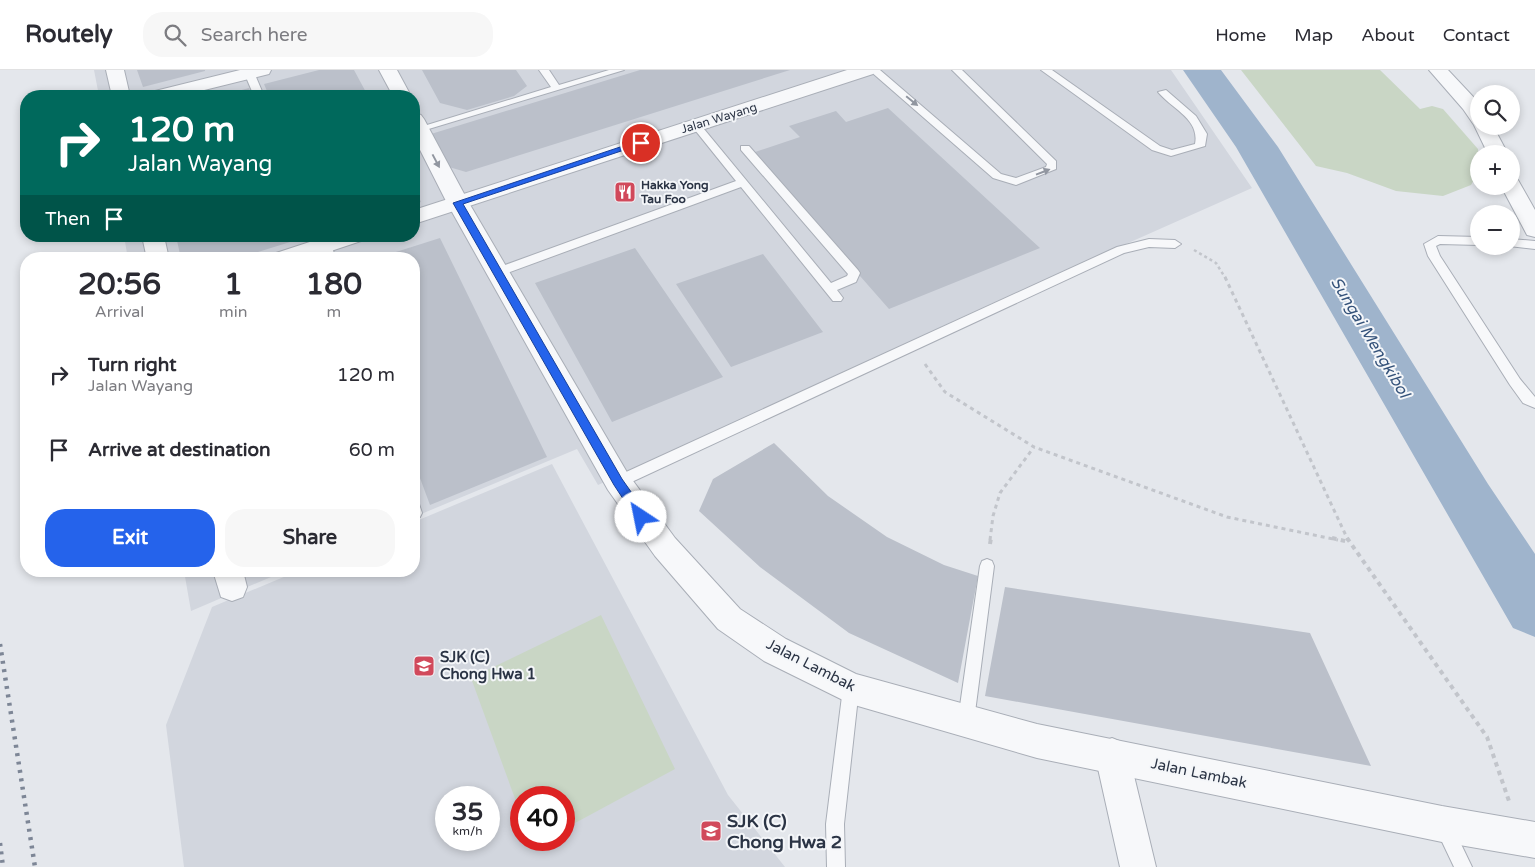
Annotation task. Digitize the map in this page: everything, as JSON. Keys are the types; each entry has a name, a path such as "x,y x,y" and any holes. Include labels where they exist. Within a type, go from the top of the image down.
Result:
{"street":[{"path":"115,70 120,90"},
{"path":"388,70 399,90"},
{"name":"Jalan Wayang","path":"420,215 866,70"},
{"path":"1438,70 1470,105"},
{"path":"181,90 253,71"},
{"name":"Jalan Lambak","path":"420,132 458,203 618,482 665,547 729,619 775,650 851,688 1037,741 1442,824 1528,839"},
{"path":"1518,195 1528,210 1535,230"},
{"path":"307,252 338,242"},
{"path":"1112,755 1138,867"}],"lane":[{"path":"544,70 557,88"},
{"path":"420,123 619,70"},
{"path":"874,70 997,176 1016,182 1051,169 1052,163 957,70"},
{"path":"1046,70 1156,148 1171,153 1200,146 1202,134 1193,118 1163,92"},
{"path":"253,71 258,90"},
{"path":"696,125 837,298"},
{"path":"745,148 854,273 852,279 829,288"},
{"path":"498,272 743,182"},
{"path":"1470,241 1438,240 1430,244 1434,256 1515,382 1528,399 1535,404"},
{"path":"618,482 1121,250 1149,243 1175,244"},
{"path":"1520,244 1535,245"},
{"path":"966,720 987,566"},
{"path":"836,867 835,824 851,688"},
{"path":"1442,824 1463,867"}],"path":[{"path":"1175,244 1192,249 1216,263 1231,286 1349,542 1488,737 1528,839"},
{"path":"913,347 945,392 1034,447 1227,517 1349,542"},
{"path":"987,566 993,516 1000,493 1034,447"}],"shaded area":[{"path":"94,70 1171,70 1252,188 991,304 598,485 577,449 420,514 420,252 127,252 125,242 420,242 420,90 98,90"},
{"name":"SJK (C) Chong Hwa 1","path":"552,464 728,795 785,867 184,867 166,725 212,607 284,577 420,577 420,519"},
{"path":"185,577 271,577 191,611"}],"green space":[{"path":"1241,70 1380,70 1420,109 1432,106 1443,109 1474,145 1470,145 1470,185 1443,196 1396,191 1347,173 1316,166"},
{"path":"601,615 675,769 575,823 575,786 510,786 471,678"}],"building":[{"path":"137,70 205,70 205,71 143,87"},
{"path":"319,70 354,70 365,90 266,90 264,84"},
{"path":"422,70 516,70 527,86 514,96 467,110 440,103"},
{"path":"640,70 790,70 466,172 449,167 431,134"},
{"path":"888,108 1040,248 889,309 752,153 800,137 789,126 836,111 846,122"},
{"path":"440,238 547,457 430,505 420,478 420,252 396,252"},
{"path":"177,242 290,242 258,252 179,252"},
{"path":"635,248 723,377 612,422 535,283"},
{"path":"763,254 823,332 731,367 676,284"},
{"path":"774,443 828,496 887,537 944,565 978,576 958,683 849,633 760,567 699,511 713,479"},
{"path":"1005,587 1310,633 1371,766 985,696"}],"waterway":[{"name":"Sungai Mengkibol","path":"1202,70 1257,147 1468,501 1535,608"}],"railway":[{"path":"0,644 35,867"},
{"path":"0,843 3,867"}],"place":[{"name":"Hakka Yong Tau Foo","path":"625,192"},
{"name":"SJK (C) Chong Hwa 1","path":"424,666"},
{"name":"SJK (C) Chong Hwa 2","path":"711,831"}],"route":[{"path":"641,143 458,203 618,482 641,517"}]}
